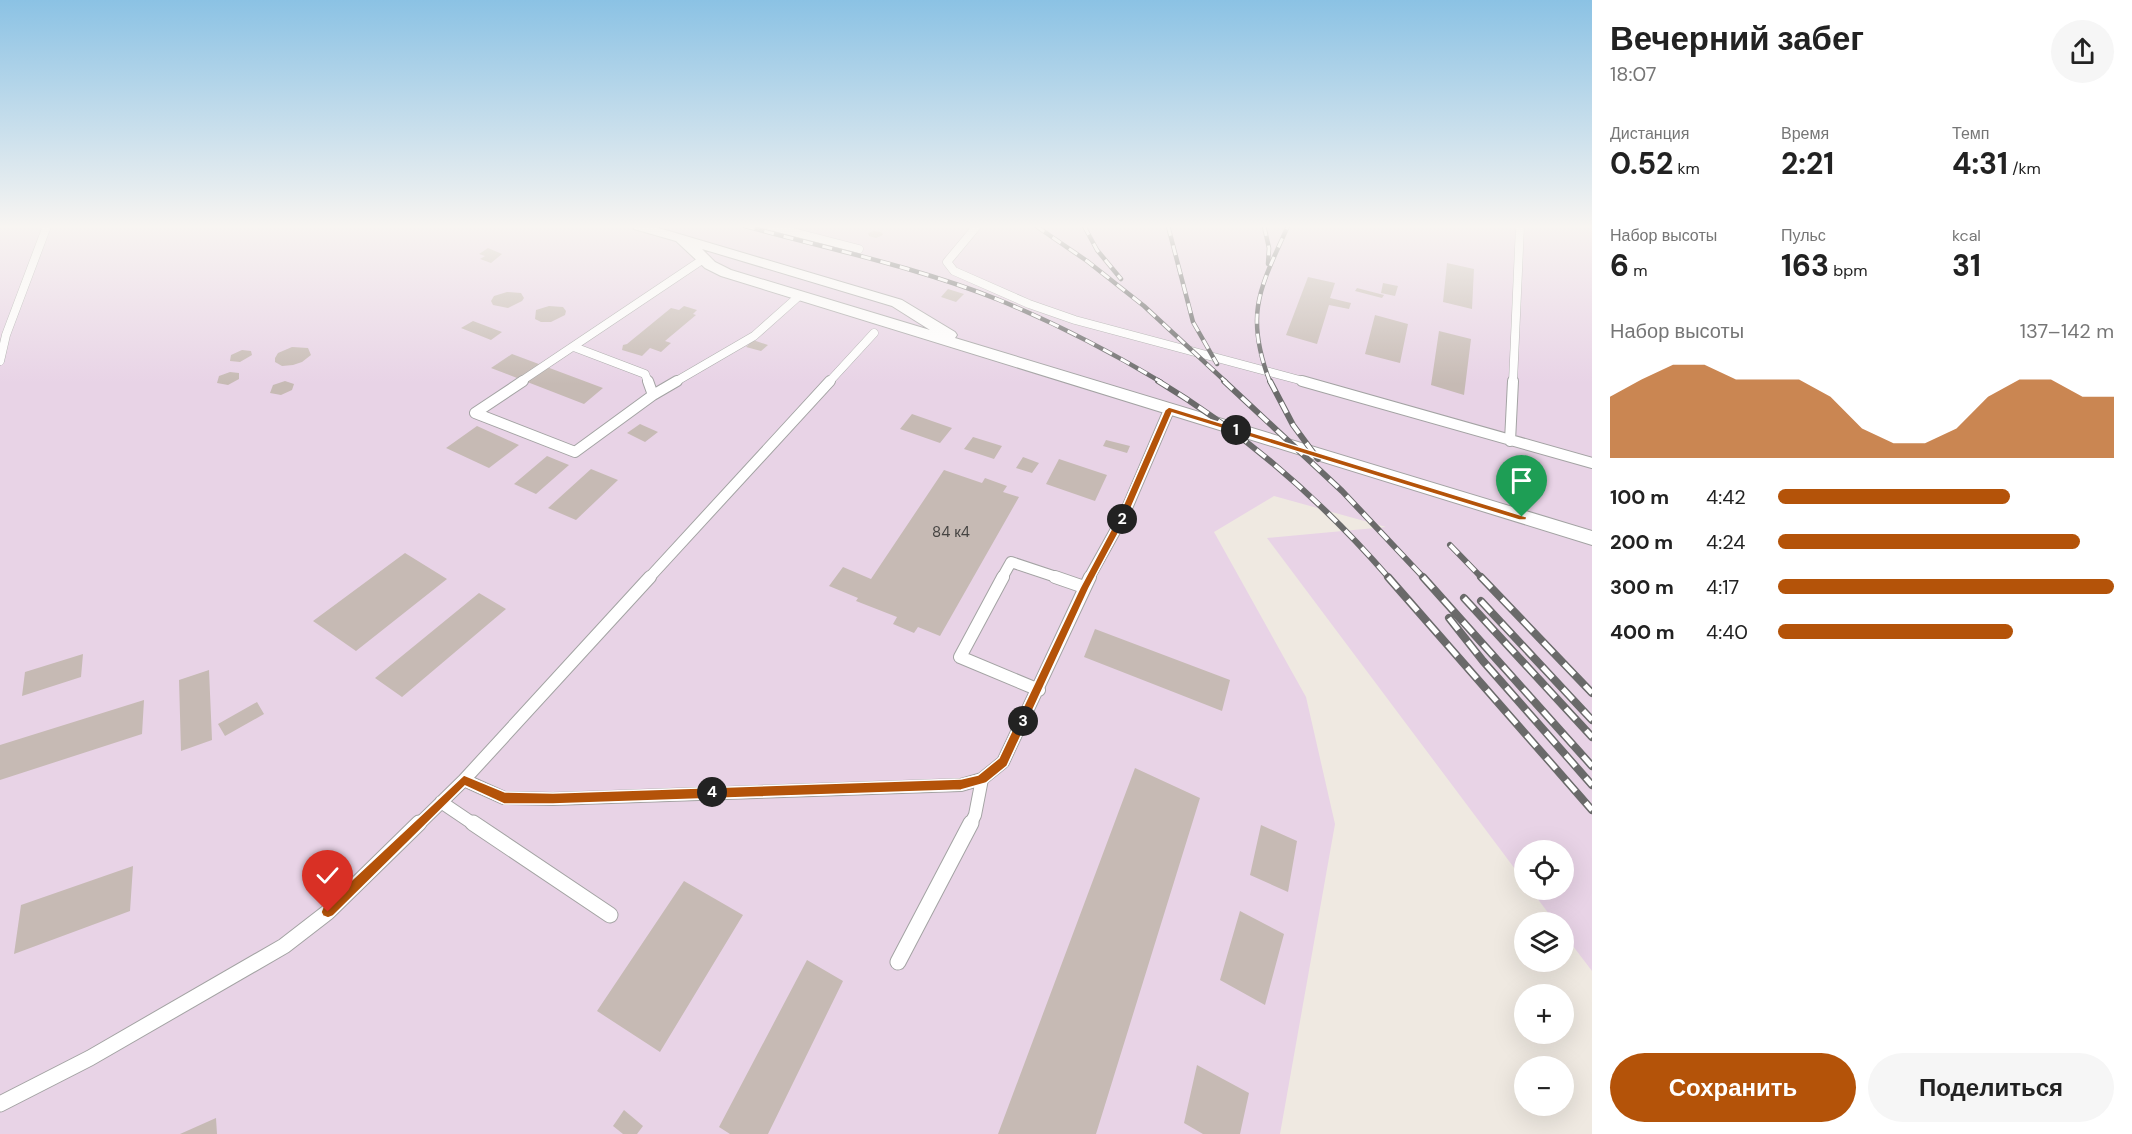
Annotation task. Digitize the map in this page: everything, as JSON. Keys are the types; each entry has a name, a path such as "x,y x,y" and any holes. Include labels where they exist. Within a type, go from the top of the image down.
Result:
{"street":[{"path":"745,279 1592,538"},
{"path":"817,279 897,303 975,350"}],"lane":[{"path":"0,361 3,335 25,279"},
{"path":"674,279 475,413 575,452 653,395 754,336 800,296"},
{"path":"970,279 1029,304 1076,320 1592,463"},
{"path":"1510,441 1518,279"},
{"path":"0,1104 90,1058 284,946 336,905 464,780 874,333"},
{"path":"574,347 645,375 653,395"},
{"path":"464,780 504,798 553,799 961,784 982,779 1003,762 1039,690 1084,588 1124,515 1169,410"},
{"path":"1039,690 960,657 1011,562 1084,588"},
{"path":"898,962 975,815 982,779"},
{"path":"441,802 610,915"}],"shaded area":[{"path":"0,279 1592,279 1592,971 1574,947 1574,912 1548,912 1538,900 1574,900 1574,840 1514,840 1514,868 1267,538 1386,527 1274,496 1214,532 1306,697 1335,824 1280,1134 0,1134"}],"building":[{"path":"1307,279 1335,283 1330,298 1351,303 1349,309 1329,305 1317,344 1286,335"},
{"path":"1445,279 1474,279 1472,309 1443,302"},
{"path":"1383,283 1398,286 1395,296 1381,293"},
{"path":"1357,288 1384,295 1382,298 1355,291"},
{"path":"948,289 964,294 956,302 941,297"},
{"path":"507,292 521,293 524,298 508,308 493,305 491,301 494,296"},
{"path":"549,306 563,307 566,311 565,315 551,322 541,322 535,319 536,310"},
{"path":"684,306 697,310 693,314 696,315 665,341 671,343 661,352 650,348 642,356 622,350 623,345 671,308 679,310"},
{"path":"1375,315 1408,324 1400,363 1365,354"},
{"path":"473,321 502,332 491,340 461,328"},
{"path":"1439,331 1471,339 1464,395 1431,385"},
{"path":"753,340 768,345 761,351 746,347"},
{"path":"292,347 308,348 311,355 293,365 282,366 275,362 278,353"},
{"path":"242,350 251,351 252,355 240,362 230,361 231,355"},
{"path":"512,354 603,388 584,404 491,368"},
{"path":"230,372 239,373 239,379 228,385 217,383 219,376"},
{"path":"285,381 294,384 292,390 281,395 270,393 273,385"},
{"path":"912,414 952,428 940,443 900,429"},
{"path":"640,424 658,432 645,442 627,433"},
{"path":"477,426 519,445 489,468 446,448"},
{"path":"973,437 1002,446 994,459 964,449"},
{"path":"1106,440 1130,446 1127,453 1103,446"},
{"path":"547,456 569,465 536,494 514,484"},
{"path":"1023,457 1039,463 1032,473 1016,468"},
{"path":"1059,459 1107,475 1095,501 1046,484"},
{"path":"591,469 618,480 576,520 548,508"},
{"path":"944,470 982,483 985,478 1007,486 1003,492 1019,497 940,636 918,627 914,633 893,624 897,617 856,601 858,598 829,586 843,567 871,579"},
{"path":"405,553 447,579 356,651 313,621"},
{"path":"479,593 506,609 402,697 375,678"},
{"path":"1095,629 1230,680 1222,711 1084,657"},
{"path":"83,654 81,677 22,696 25,672"},
{"path":"209,670 212,740 181,751 179,680"},
{"path":"144,700 142,734 0,780 0,745"},
{"path":"257,702 264,714 225,736 218,724"},
{"path":"1135,768 1200,798 1096,1134 998,1134"},
{"path":"1261,825 1297,841 1288,892 1250,875"},
{"path":"133,866 130,911 14,954 21,905"},
{"path":"684,881 743,915 660,1052 597,1011"},
{"path":"1240,911 1284,934 1265,1005 1220,980"},
{"path":"807,960 843,981 768,1134 730,1134 719,1127"},
{"path":"1197,1065 1249,1093 1240,1134 1203,1134 1184,1123"},
{"path":"624,1110 643,1126 637,1134 623,1134 613,1126"},
{"path":"216,1118 217,1134 180,1134"}],"railway":[{"path":"940,279 999,300 1061,328 1102,348 1161,382"},
{"path":"1110,279 1144,306 1226,382"},
{"path":"1182,279 1193,322 1217,364"},
{"path":"1265,279 1257,319 1262,358 1270,382"},
{"path":"1158,381 1222,423 1281,470 1337,522 1389,578"},
{"path":"1224,381 1342,491 1424,578"},
{"path":"1270,381 1293,425 1318,459"},
{"path":"1450,545 1482,578"},
{"path":"1388,577 1592,810"},
{"path":"1423,577 1592,766"},
{"path":"1481,577 1592,693"},
{"path":"1464,598 1592,737"},
{"path":"1481,601 1592,720"},
{"path":"1449,618 1483,661 1592,785"}],"route":[{"path":"328,912 464,780 504,798 553,799 961,784 982,779 1003,762 1039,690 1084,588 1124,515 1169,410 1522,517"}]}
